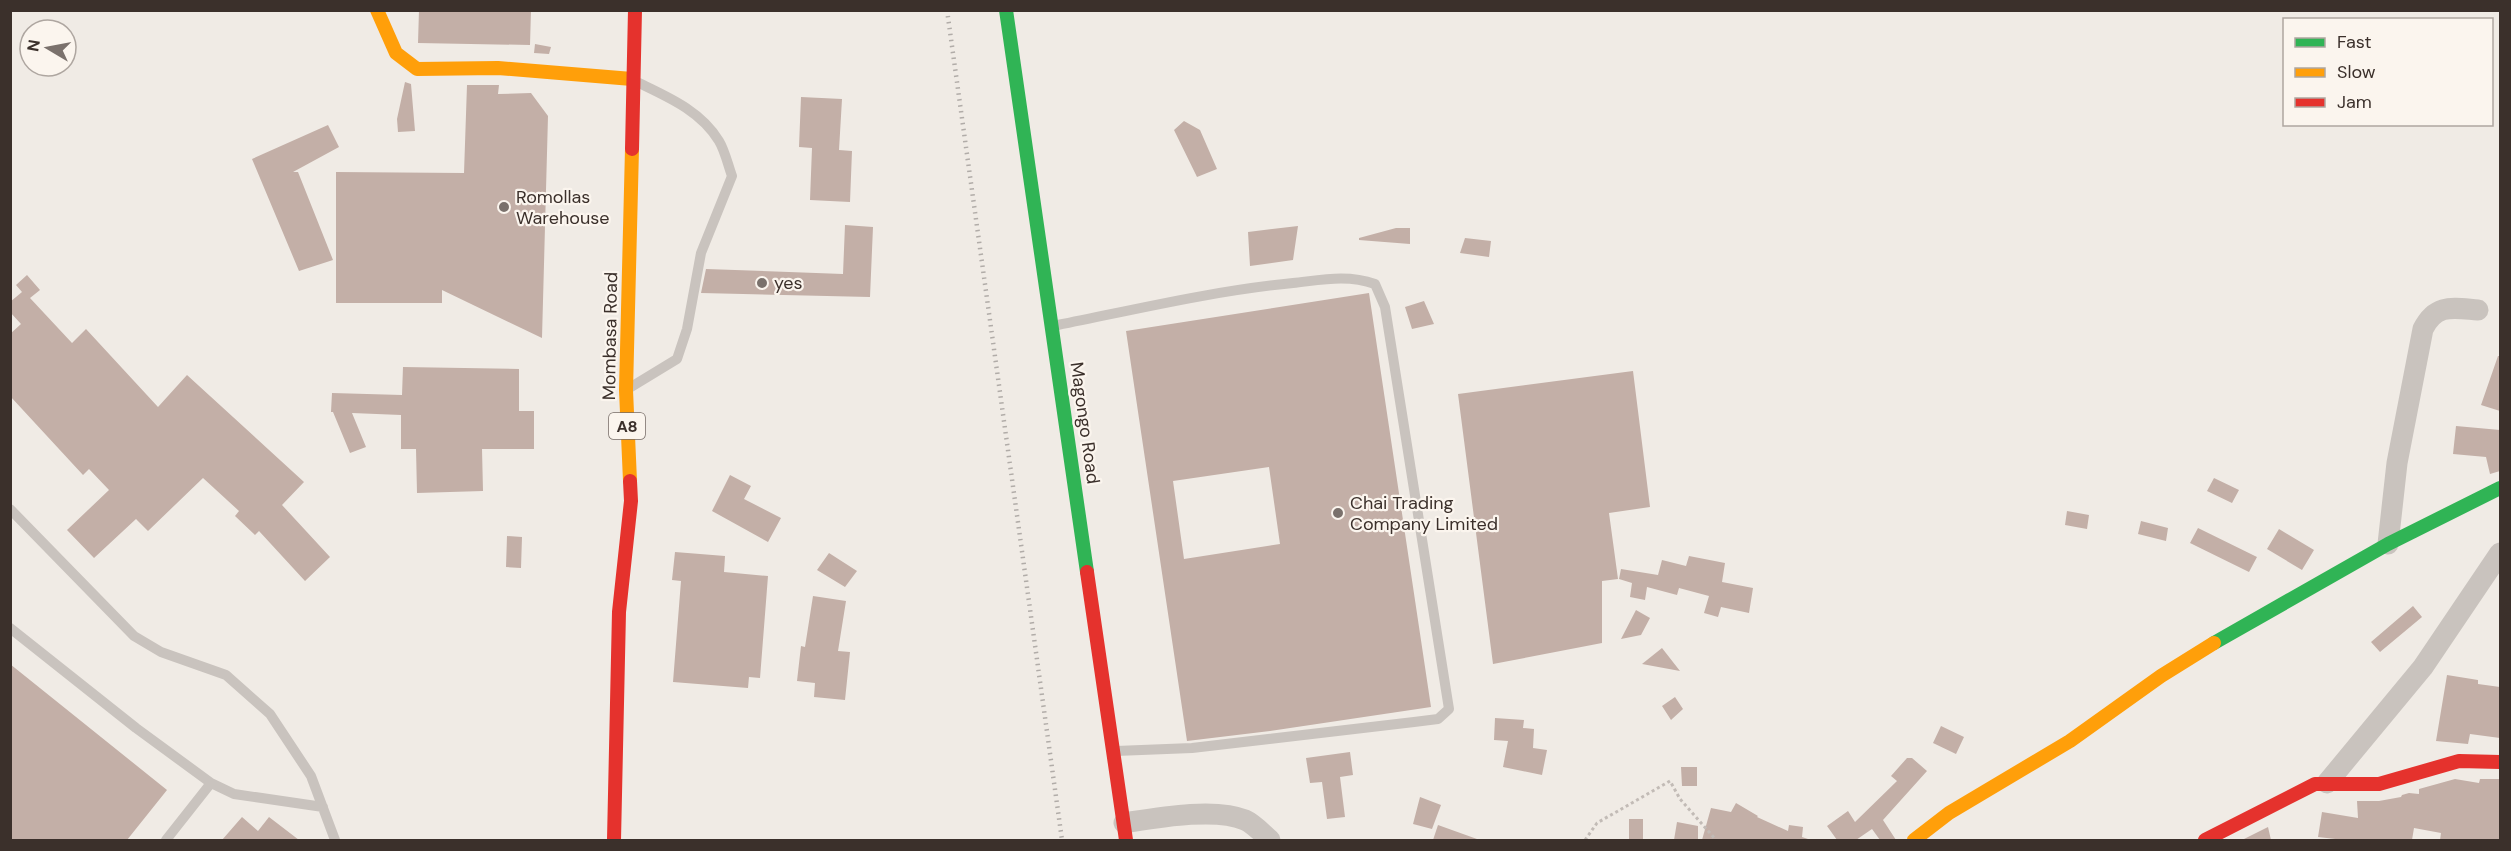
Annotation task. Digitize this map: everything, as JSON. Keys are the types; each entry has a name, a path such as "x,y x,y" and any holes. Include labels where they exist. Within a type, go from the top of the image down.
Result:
{"main road":[{"path":"377,10 396,53 417,69 460,66 514,67 632,80"},
{"name":"Mombasa Road","path":"614,840 619,612 631,501 626,390 635,10"},
{"name":"Magongo Road","path":"1006,10 1125,832"},
{"path":"1914,840 1949,813 2070,741 2161,676 2256,618 2388,544 2500,488"},
{"path":"2205,840 2315,784 2379,784 2459,761 2500,762"}],"street":[{"path":"2388,544 2397,463 2424,328 2430,317 2441,310 2455,308 2478,310"},
{"path":"2327,783 2423,667 2500,553"},
{"path":"1125,832 1206,814 1246,820 1270,840"}],"lane":[{"path":"626,390 677,359 687,329 701,253 732,176 718,140 700,119 679,101 632,80"},
{"path":"1053,326 1238,288 1341,278 1360,279 1374,284 1385,307 1449,709 1438,719 1192,748 1114,751"},
{"path":"10,509 134,636 161,652 226,675 270,714 310,776 335,840"},
{"path":"10,628 136,728 211,783 234,794 323,807"},
{"path":"166,840 211,783"}],"path":[{"path":"1585,840 1597,823 1670,781 1680,799 1716,840"}],"building":[{"path":"419,10 531,10 530,45 418,43"},
{"path":"535,44 551,47 549,54 534,53"},
{"path":"405,82 411,84 415,131 398,132 397,119"},
{"path":"467,85 499,85 498,94 531,93 548,116 542,338 442,290 442,303 336,303 336,172 464,173"},
{"path":"801,97 842,99 839,150 852,151 850,202 810,200 812,148 799,147"},
{"path":"1184,121 1200,130 1217,169 1197,177 1174,130"},
{"path":"328,125 339,147 293,172 298,172 333,260 299,271 252,159"},
{"path":"845,225 873,227 870,297 701,293 706,269 843,274"},
{"path":"1298,226 1293,260 1250,266 1248,232"},
{"path":"1396,228 1410,228 1410,244 1359,240 1359,238"},
{"path":"1465,238 1491,241 1489,257 1460,253"},
{"path":"27,275 40,290 30,298 72,343 86,329 158,407 187,375 304,482 282,505 330,557 305,581 259,531 255,535 235,516 239,511 203,478 148,531 136,519 94,558 67,530 109,490 89,469 83,475 10,396 10,334 21,324 10,312 10,302 22,292 16,285"},
{"name":"Chai Trading Company Limited","path":"1369,293 1431,707 1187,741 1126,331","holes":["1269,467 1280,544 1184,559 1173,481"]},
{"path":"1424,301 1434,324 1412,329 1405,307"},
{"path":"2498,356 2500,356 2500,411 2481,405"},
{"path":"403,367 519,369 519,411 534,411 534,449 482,449 483,491 417,493 416,449 401,449 401,415 352,413 366,447 350,453 333,412 331,412 332,393 402,395"},
{"path":"1633,371 1650,507 1609,513 1618,579 1602,581 1602,643 1493,664 1458,394"},
{"path":"2456,426 2500,430 2500,471 2490,474 2486,457 2453,454"},
{"path":"730,475 751,486 744,499 781,518 768,542 712,511"},
{"path":"2214,478 2239,490 2232,503 2207,491"},
{"path":"2067,511 2089,515 2087,529 2065,525"},
{"path":"2141,521 2168,528 2166,541 2138,534"},
{"path":"2198,528 2257,557 2249,572 2190,543"},
{"path":"2279,529 2314,550 2302,570 2267,549"},
{"path":"507,536 522,537 521,568 506,567"},
{"path":"675,552 725,556 724,572 768,576 760,678 749,677 748,688 673,682 681,581 672,580"},
{"path":"829,553 857,571 845,587 817,570"},
{"path":"1689,556 1725,563 1722,582 1753,588 1749,613 1721,607 1718,617 1704,613 1709,596 1679,588 1677,595 1647,587 1645,600 1630,597 1632,583 1619,579 1621,569 1658,575 1662,560 1686,566"},
{"path":"813,596 846,601 838,651 850,652 845,700 814,697 815,683 797,681 801,646 805,647"},
{"path":"2413,606 2422,617 2380,652 2371,642"},
{"path":"1636,610 1650,618 1641,635 1621,639"},
{"path":"1662,648 1680,671 1642,664"},
{"path":"10,664 167,790 127,840 10,840"},
{"path":"2447,675 2478,680 2478,684 2500,687 2500,738 2470,734 2468,744 2436,741"},
{"path":"1675,697 1683,709 1671,720 1662,706"},
{"path":"1495,718 1524,720 1523,728 1534,729 1533,748 1547,750 1542,775 1503,767 1508,741 1494,740"},
{"path":"1941,726 1964,737 1956,754 1933,743"},
{"path":"1350,752 1353,775 1340,777 1345,817 1327,819 1322,782 1310,783 1306,758"},
{"path":"1907,758 1912,758 1927,771 1883,820 1896,840 1880,840 1872,829 1856,840 1837,840 1827,826 1848,811 1855,822 1897,781 1891,776"},
{"path":"1681,767 1697,767 1697,786 1682,786"},
{"path":"2455,779 2479,783 2480,779 2500,779 2500,840 2440,840 2441,833 2414,828 2412,840 2344,840 2318,837 2322,812 2358,818 2357,801 2379,801 2401,797 2409,793 2419,794 2419,789"},
{"path":"1420,797 1441,805 1432,829 1413,824"},
{"path":"1736,803 1757,817 1788,831 1789,825 1803,827 1802,837 1811,840 1702,840 1711,808 1731,812"},
{"path":"242,817 258,831 269,817 299,840 222,840"},
{"path":"1629,819 1643,819 1643,840 1629,840"},
{"path":"1677,822 1698,826 1698,840 1674,840"},
{"path":"1438,825 1477,839 1477,840 1433,840"},
{"path":"2268,827 2271,840 2242,840"}],"railway":[{"path":"947,10 1062,840"}],"traffic: fast":[{"path":"1006,10 1087,572"},
{"path":"2214,643 2388,544 2500,488"}],"traffic: slow":[{"path":"377,10 396,53 417,69 498,68 632,79"},
{"path":"630,481 626,390 632,149"},
{"path":"1914,840 1949,813 2070,741 2161,676 2214,643"}],"traffic: jam":[{"path":"632,149 635,10"},
{"path":"614,840 619,612 631,501 630,481"},
{"path":"1087,572 1126,840"},
{"path":"2205,840 2315,784 2379,784 2459,761 2500,762"}],"place":[{"name":"Romollas Warehouse","path":"504,207"},
{"name":"yes","path":"762,283"},
{"name":"Chai Trading Company Limited","path":"1338,513"}]}
